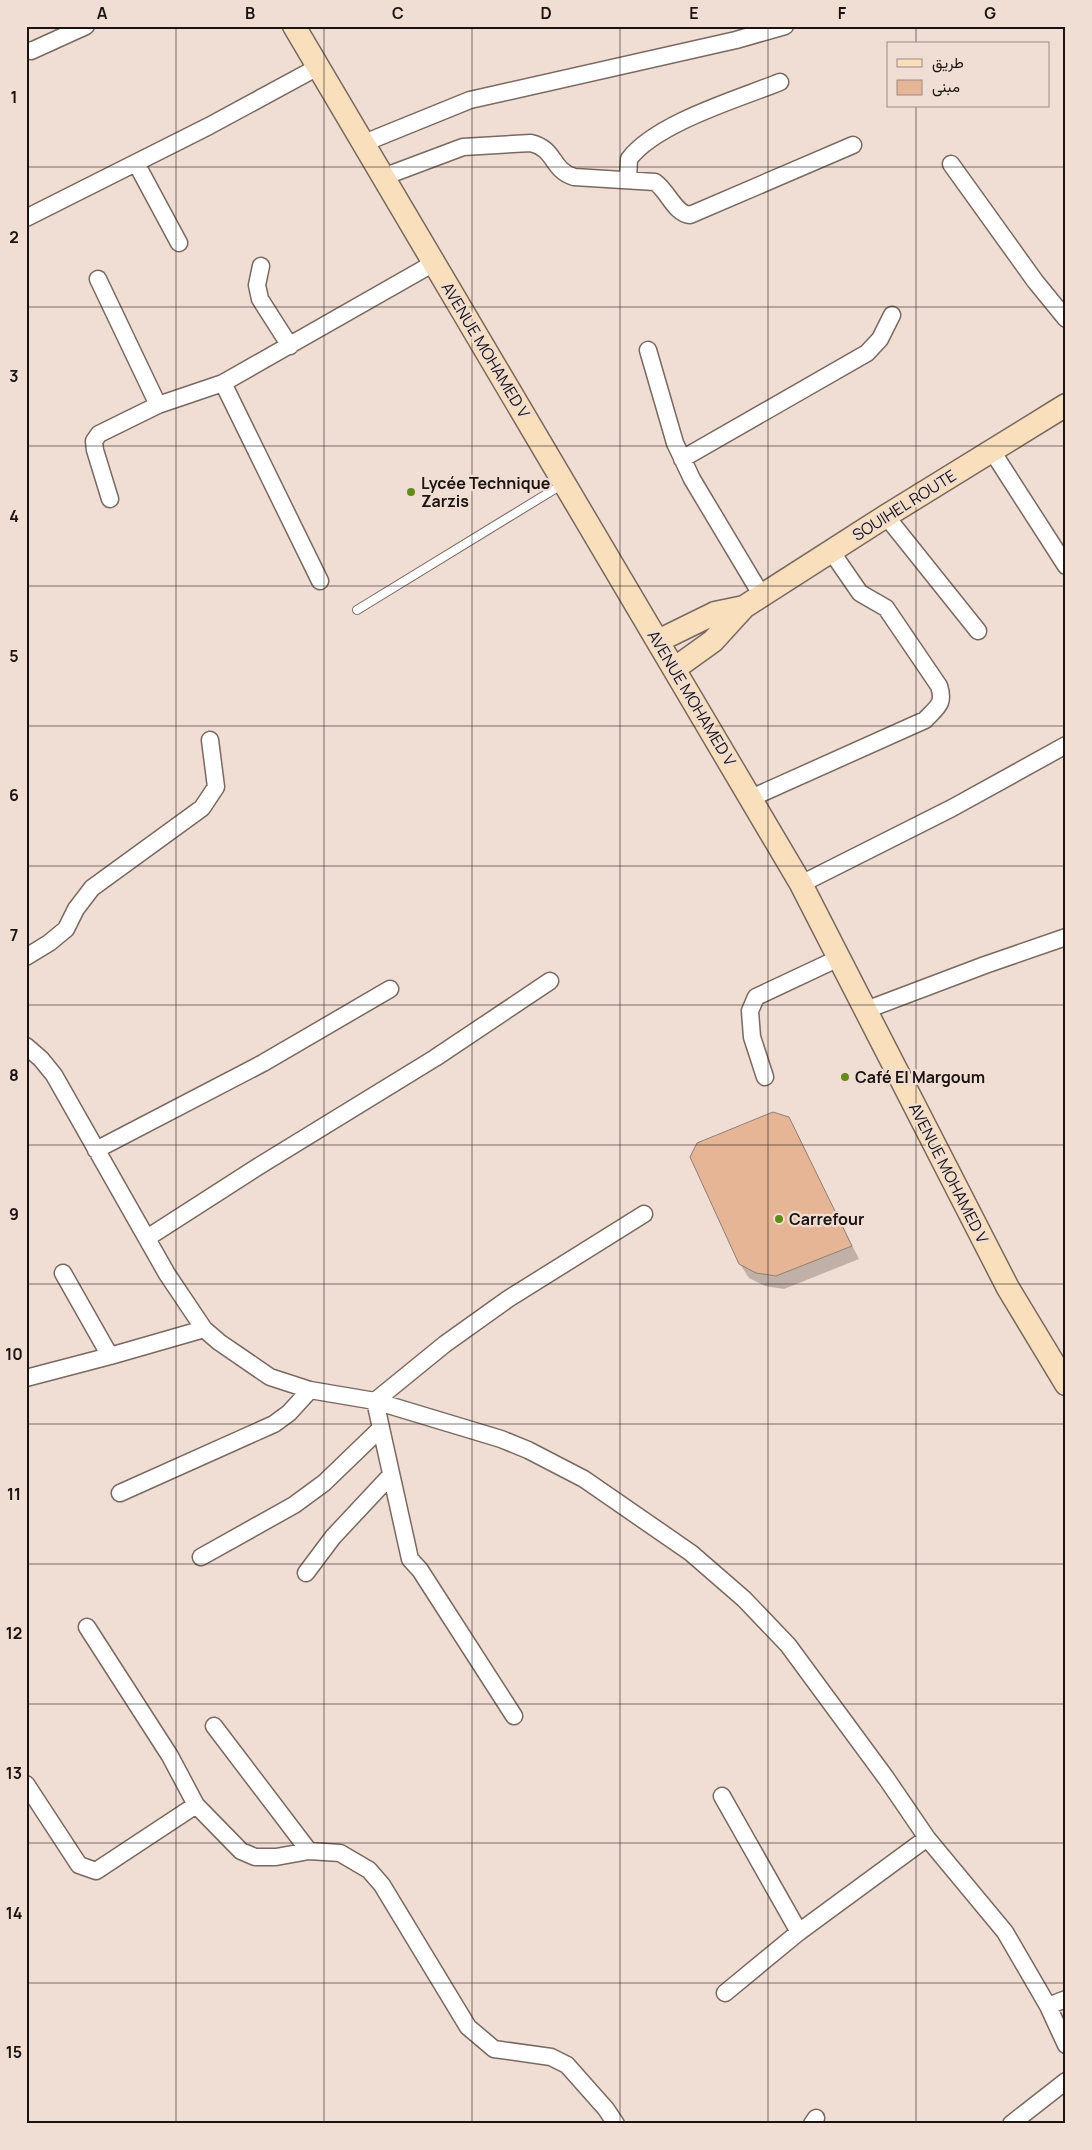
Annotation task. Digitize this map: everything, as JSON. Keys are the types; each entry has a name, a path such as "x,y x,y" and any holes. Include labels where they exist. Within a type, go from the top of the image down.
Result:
{"main road":[{"name":"AVENUE MOHAMED V","path":"294,26 801,884 1008,1288 1066,1384"},
{"name":"SOUIHEL ROUTE","path":"753,602 886,516 1066,405"},
{"path":"658,641 715,613 753,602"},
{"path":"674,669 713,641 753,602"}],"street":[{"path":"26,50 31,51 86,26"},
{"path":"364,144 470,100 728,42 785,26"},
{"path":"26,218 209,126 318,67"},
{"path":"628,180 629,159 646,142 685,119 780,82"},
{"path":"384,177 463,147 531,143 546,149 566,174 574,177 655,182 662,186 681,212 690,215 854,145"},
{"path":"136,163 179,243"},
{"path":"952,164 1035,281 1066,319"},
{"path":"110,498 95,450 94,442 99,434 158,405 223,383 434,263"},
{"path":"261,266 257,285 260,299 290,346"},
{"path":"98,278 158,405"},
{"path":"682,459 867,353 880,339 892,315"},
{"path":"648,350 675,443 753,602"},
{"path":"223,383 320,581"},
{"path":"992,450 1066,566"},
{"path":"886,516 978,631"},
{"path":"751,798 925,720 940,704 942,696 940,686 895,619 886,608 865,598 856,590 831,551"},
{"path":"26,957 49,944 66,929 76,909 92,888 202,808 216,787 210,740"},
{"path":"801,884 952,808 1066,745"},
{"path":"866,1010 1066,937"},
{"path":"765,1077 752,1037 750,1011 756,997 839,958"},
{"path":"147,1238 259,1166 435,1058 550,981"},
{"path":"96,1150 263,1063 390,989"},
{"path":"26,1046 41,1059 54,1075 167,1274 204,1329 244,1360 270,1377 310,1390 375,1401 502,1439 528,1450 584,1479 691,1553 744,1599 788,1644 886,1778 927,1838 1005,1932 1048,2006 1066,2045"},
{"path":"375,1401 445,1344 508,1299 644,1214"},
{"path":"63,1273 110,1356"},
{"path":"26,1378 204,1329"},
{"path":"120,1493 274,1424 289,1414 310,1390"},
{"path":"375,1401 410,1559 425,1578 514,1716"},
{"path":"201,1557 294,1505 324,1483 381,1428"},
{"path":"306,1573 332,1536 391,1475"},
{"path":"87,1627 170,1756 196,1805 241,1851 255,1857 276,1857 309,1851 340,1854 369,1870 382,1885 468,2027 494,2049 551,2057 567,2065 606,2109 616,2124"},
{"path":"214,1726 309,1851"},
{"path":"26,1784 79,1865 96,1872 196,1805"},
{"path":"722,1796 799,1932"},
{"path":"725,1992 799,1932 927,1838"},
{"path":"1048,2006 1066,1999"},
{"path":"1011,2124 1066,2081"}],"lane":[{"path":"357,610 565,483"}],"building":[{"name":"Carrefour","path":"773,1112 789,1117 852,1246 776,1276 756,1273 739,1264 690,1157 697,1143"}],"place":[{"name":"Lycée Technique Zarzis","path":"411,492"},
{"name":"Café El Margoum","path":"845,1077"},
{"name":"Carrefour","path":"779,1219"}]}
